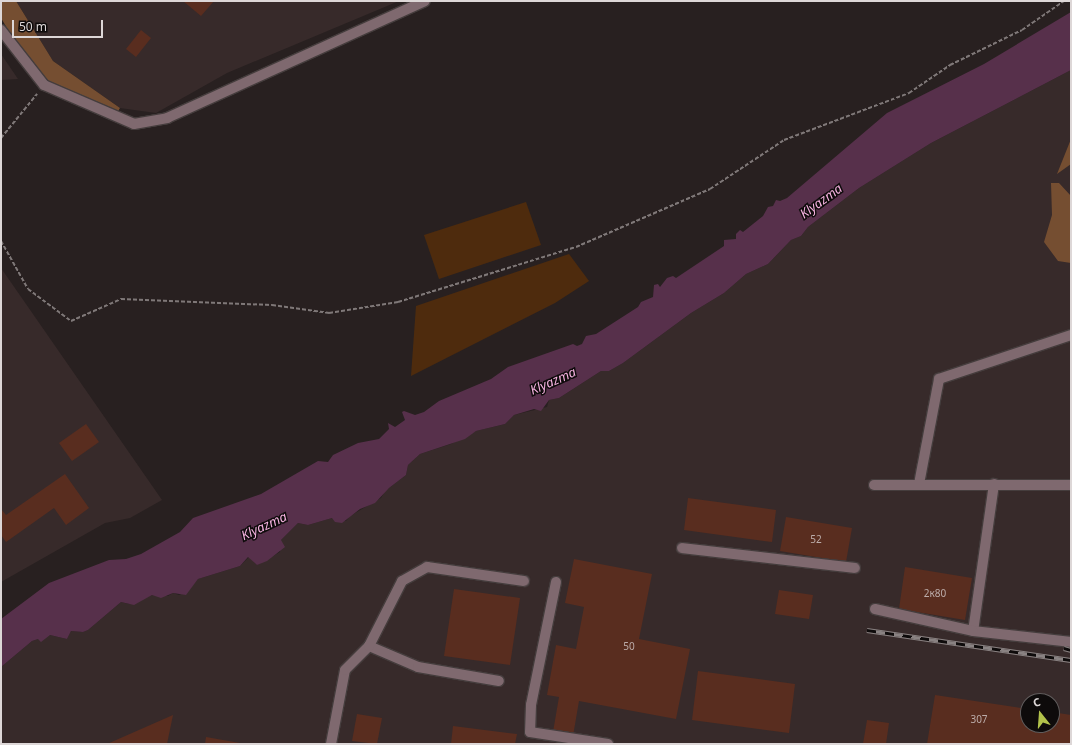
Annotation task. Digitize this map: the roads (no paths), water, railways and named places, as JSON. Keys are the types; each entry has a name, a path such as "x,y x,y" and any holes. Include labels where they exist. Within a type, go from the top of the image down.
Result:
{"street":[{"path":"1,30 44,85 134,124 167,118 425,1"},
{"path":"919,484 939,379 1071,335"},
{"path":"973,630 994,484"},
{"path":"874,485 1071,485"},
{"path":"682,548 855,568"},
{"path":"331,744 345,670 369,646 402,581 427,567 524,581"},
{"path":"556,582 531,704 530,732 608,744"},
{"path":"875,609 973,630 1071,642"},
{"path":"369,646 418,667 499,682"}],"water":[{"name":"Klyazma","path":"1071,12 1071,70 931,143 859,188 808,227 801,236 791,240 768,264 746,274 724,293 691,313 623,363 609,371 601,371 559,398 549,400 541,411 534,409 514,415 505,424 476,431 465,439 420,454 408,465 406,475 389,488 375,503 360,509 342,523 335,522 332,518 308,525 298,523 281,540 285,547 267,561 257,565 248,557 240,566 198,579 186,595 173,593 161,598 152,595 134,605 121,602 88,630 83,632 71,631 67,639 50,635 41,642 38,639 32,641 1,667 1,619 49,583 109,560 126,559 141,554 180,532 193,518 261,494 318,461 328,462 333,455 358,443 379,439 389,429 388,423 395,427 405,420 402,412 404,411 415,415 424,412 439,401 491,379 508,367 573,344 577,346 582,344 586,336 596,334 638,307 641,302 653,297 654,285 658,284 660,287 667,278 673,276 676,278 724,246 724,240 736,239 736,234 740,230 743,232 763,216 768,207 773,206 776,200 780,201 787,198 887,113 984,64"}],"railway":[{"path":"867,630 1071,660"},
{"path":"1064,648 1071,650"}]}
